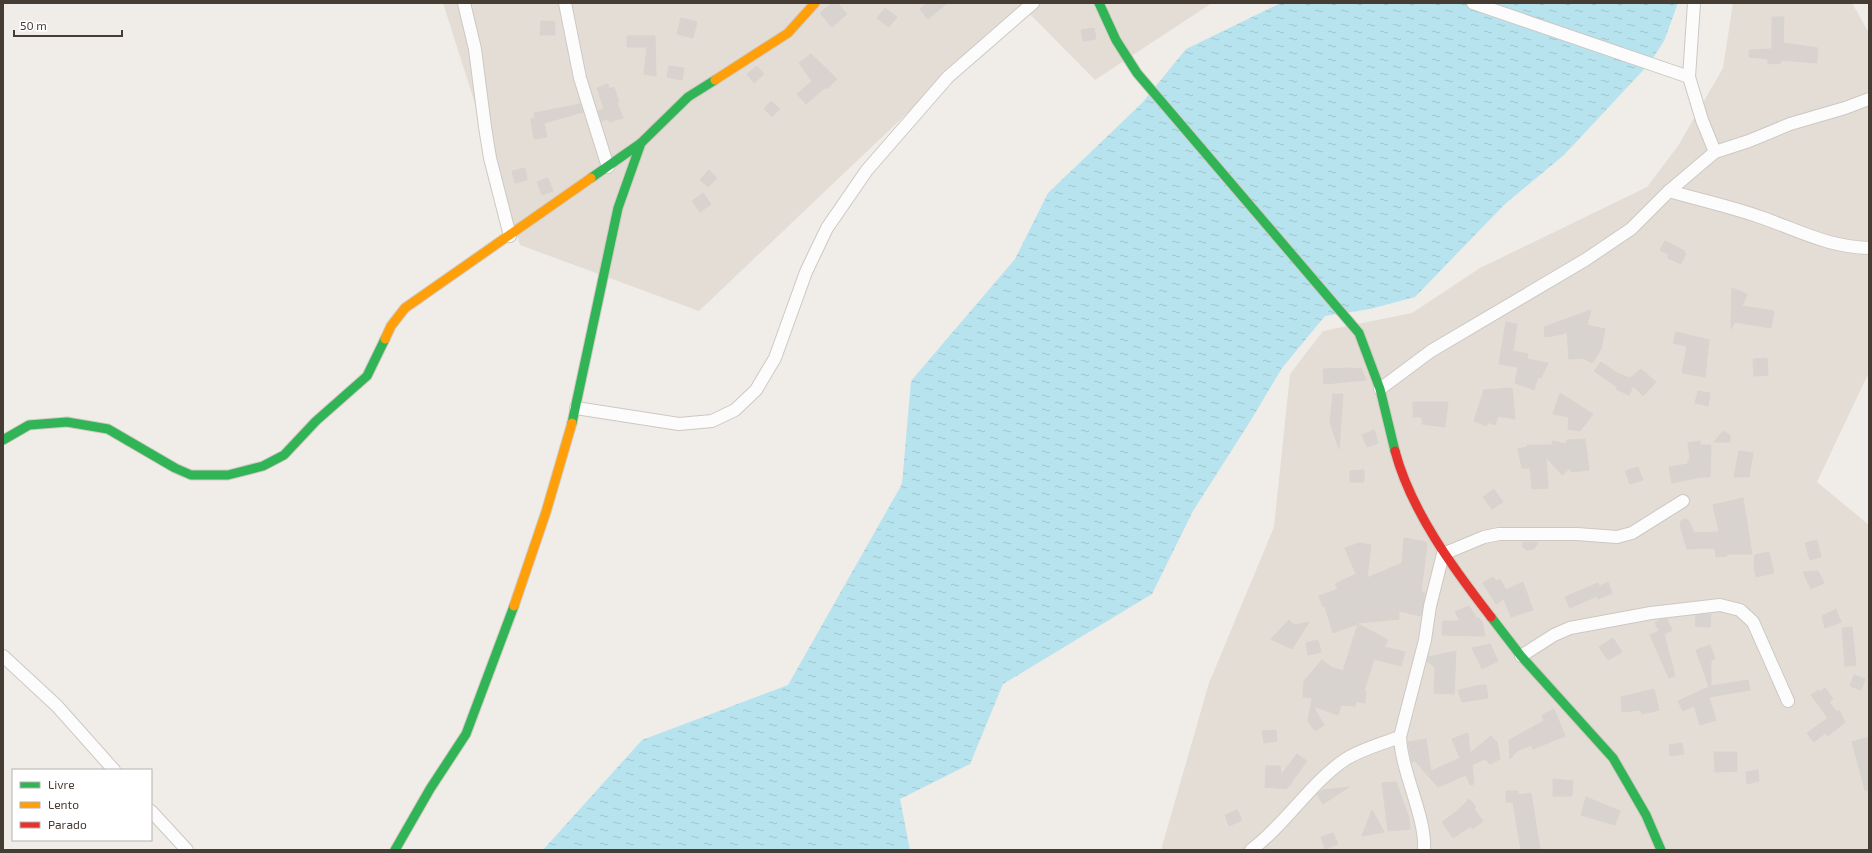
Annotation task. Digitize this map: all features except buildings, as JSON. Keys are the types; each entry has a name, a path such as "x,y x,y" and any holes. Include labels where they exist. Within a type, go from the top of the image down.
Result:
{"street":[{"path":"464,3 475,49 490,158 510,236"},
{"path":"565,3 580,78 608,166"},
{"path":"3,440 29,425 67,422 108,429 175,468 192,475 228,475 263,466 284,455 316,422 367,376 391,326 405,308 642,143 688,97 737,68 788,33 815,3"},
{"path":"576,408 679,424 712,421 735,410 756,390 775,358 806,272 827,228 867,170 948,77 1032,3"},
{"path":"1098,3 1116,40 1137,73 1359,333 1380,389 1395,453 1404,478 1427,526 1465,584 1521,656 1613,758 1646,815 1661,850"},
{"path":"1473,3 1690,77"},
{"path":"1694,3 1690,77 1702,120 1715,152"},
{"path":"1380,389 1431,351 1585,260 1624,234 1715,152 1749,141 1790,124 1845,108 1869,99"},
{"path":"394,850 430,789 466,734 523,582 546,512 576,408 618,208 642,143"},
{"path":"1669,192 1763,218 1826,243 1869,248"},
{"path":"1444,554 1484,537 1499,534 1577,534 1617,537 1632,533 1684,501"},
{"path":"1424,850 1421,822 1400,754 1400,737 1425,640 1430,606 1444,554"},
{"path":"1521,656 1554,635 1570,628 1651,613 1720,606 1740,610 1753,622 1788,701"},
{"path":"3,656 58,706 113,769"},
{"path":"1251,850 1277,828 1322,779 1345,759 1365,749 1400,737"},
{"path":"152,812 187,850"}],"shaded area":[{"path":"443,3 1212,3 1095,80 1021,5 699,311 520,245"},
{"path":"1733,3 1852,3 1869,33 1869,372 1817,482 1869,525 1869,850 1161,850 1209,683 1274,527 1290,374 1323,331 1412,313 1480,268 1647,187 1678,146 1723,68"}],"water":[{"path":"1281,3 1678,3 1664,41 1649,64 1564,155 1505,204 1415,297 1370,309 1325,316 1282,368 1193,511 1152,594 1003,684 970,764 900,799 910,850 543,850 642,740 788,685 902,484 911,381 1015,259 1048,193 1142,103 1186,49"}],"traffic: fast":[{"path":"1099,3 1116,40 1137,73 1359,333 1380,389 1395,451"},
{"path":"572,423 618,208 641,143 688,97 715,80"},
{"path":"591,178 641,143"},
{"path":"3,440 29,425 67,422 108,429 175,468 191,475 228,475 263,466 284,455 316,421 367,376 385,339"},
{"path":"395,850 430,789 466,734 514,606"},
{"path":"1491,617 1521,656 1613,758 1646,815 1661,850"}],"traffic: slow":[{"path":"715,80 788,33 815,3"},
{"path":"385,339 391,326 405,308 591,178"},
{"path":"514,606 546,512 572,423"}],"traffic: jam":[{"path":"1395,451 1402,473 1422,517 1448,559 1491,617"}]}
